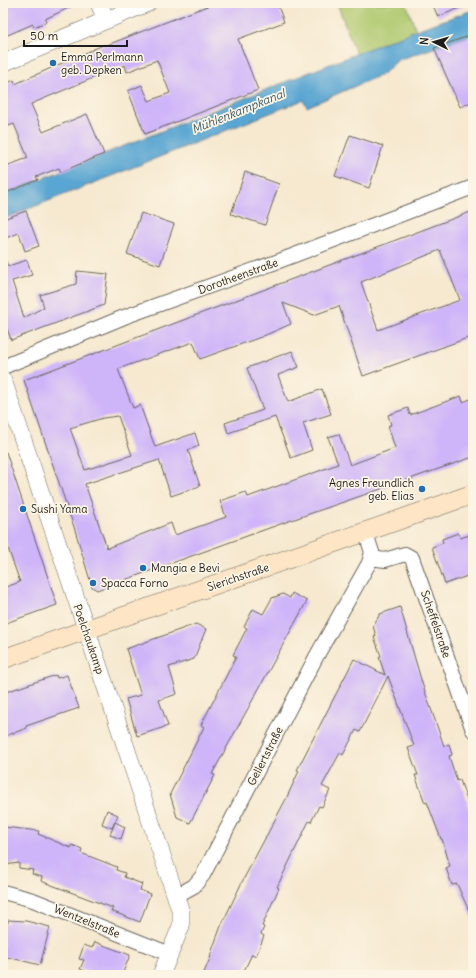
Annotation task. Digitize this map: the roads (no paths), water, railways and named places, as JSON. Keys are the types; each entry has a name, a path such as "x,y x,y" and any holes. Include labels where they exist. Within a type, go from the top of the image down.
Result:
{"main road":[{"name":"Sierichstraße","path":"3,659 473,494"}],"street":[{"path":"99,3 106,20"},
{"path":"3,63 148,3"},
{"name":"Dorotheenstraße","path":"3,367 124,317 279,261 473,187"},
{"name":"Poelchaukamp","path":"3,380 176,896"},
{"path":"365,531 372,552 371,558"},
{"name":"Scheffelstraße","path":"371,558 385,560 404,554 412,558 473,730"},
{"name":"Gellertstraße","path":"176,896 194,886 203,875 316,657 371,558"},
{"name":"Wentzelstraße","path":"3,892 33,900 170,954"},
{"path":"161,975 182,921 176,896"}],"water":[{"name":"Mühlenkampkanal","path":"473,10 473,33 469,36 398,60 383,74 307,107 303,100 3,219 3,194 416,30"}],"place":[{"name":"Emma Perlmann geb. Depken","path":"53,63"},
{"name":"Agnes Freundlich geb. Elias","path":"422,489"},
{"name":"Sushi Yama","path":"23,509"},
{"name":"Mangia e Bevi","path":"143,568"},
{"name":"Spacca Forno","path":"93,583"}]}
